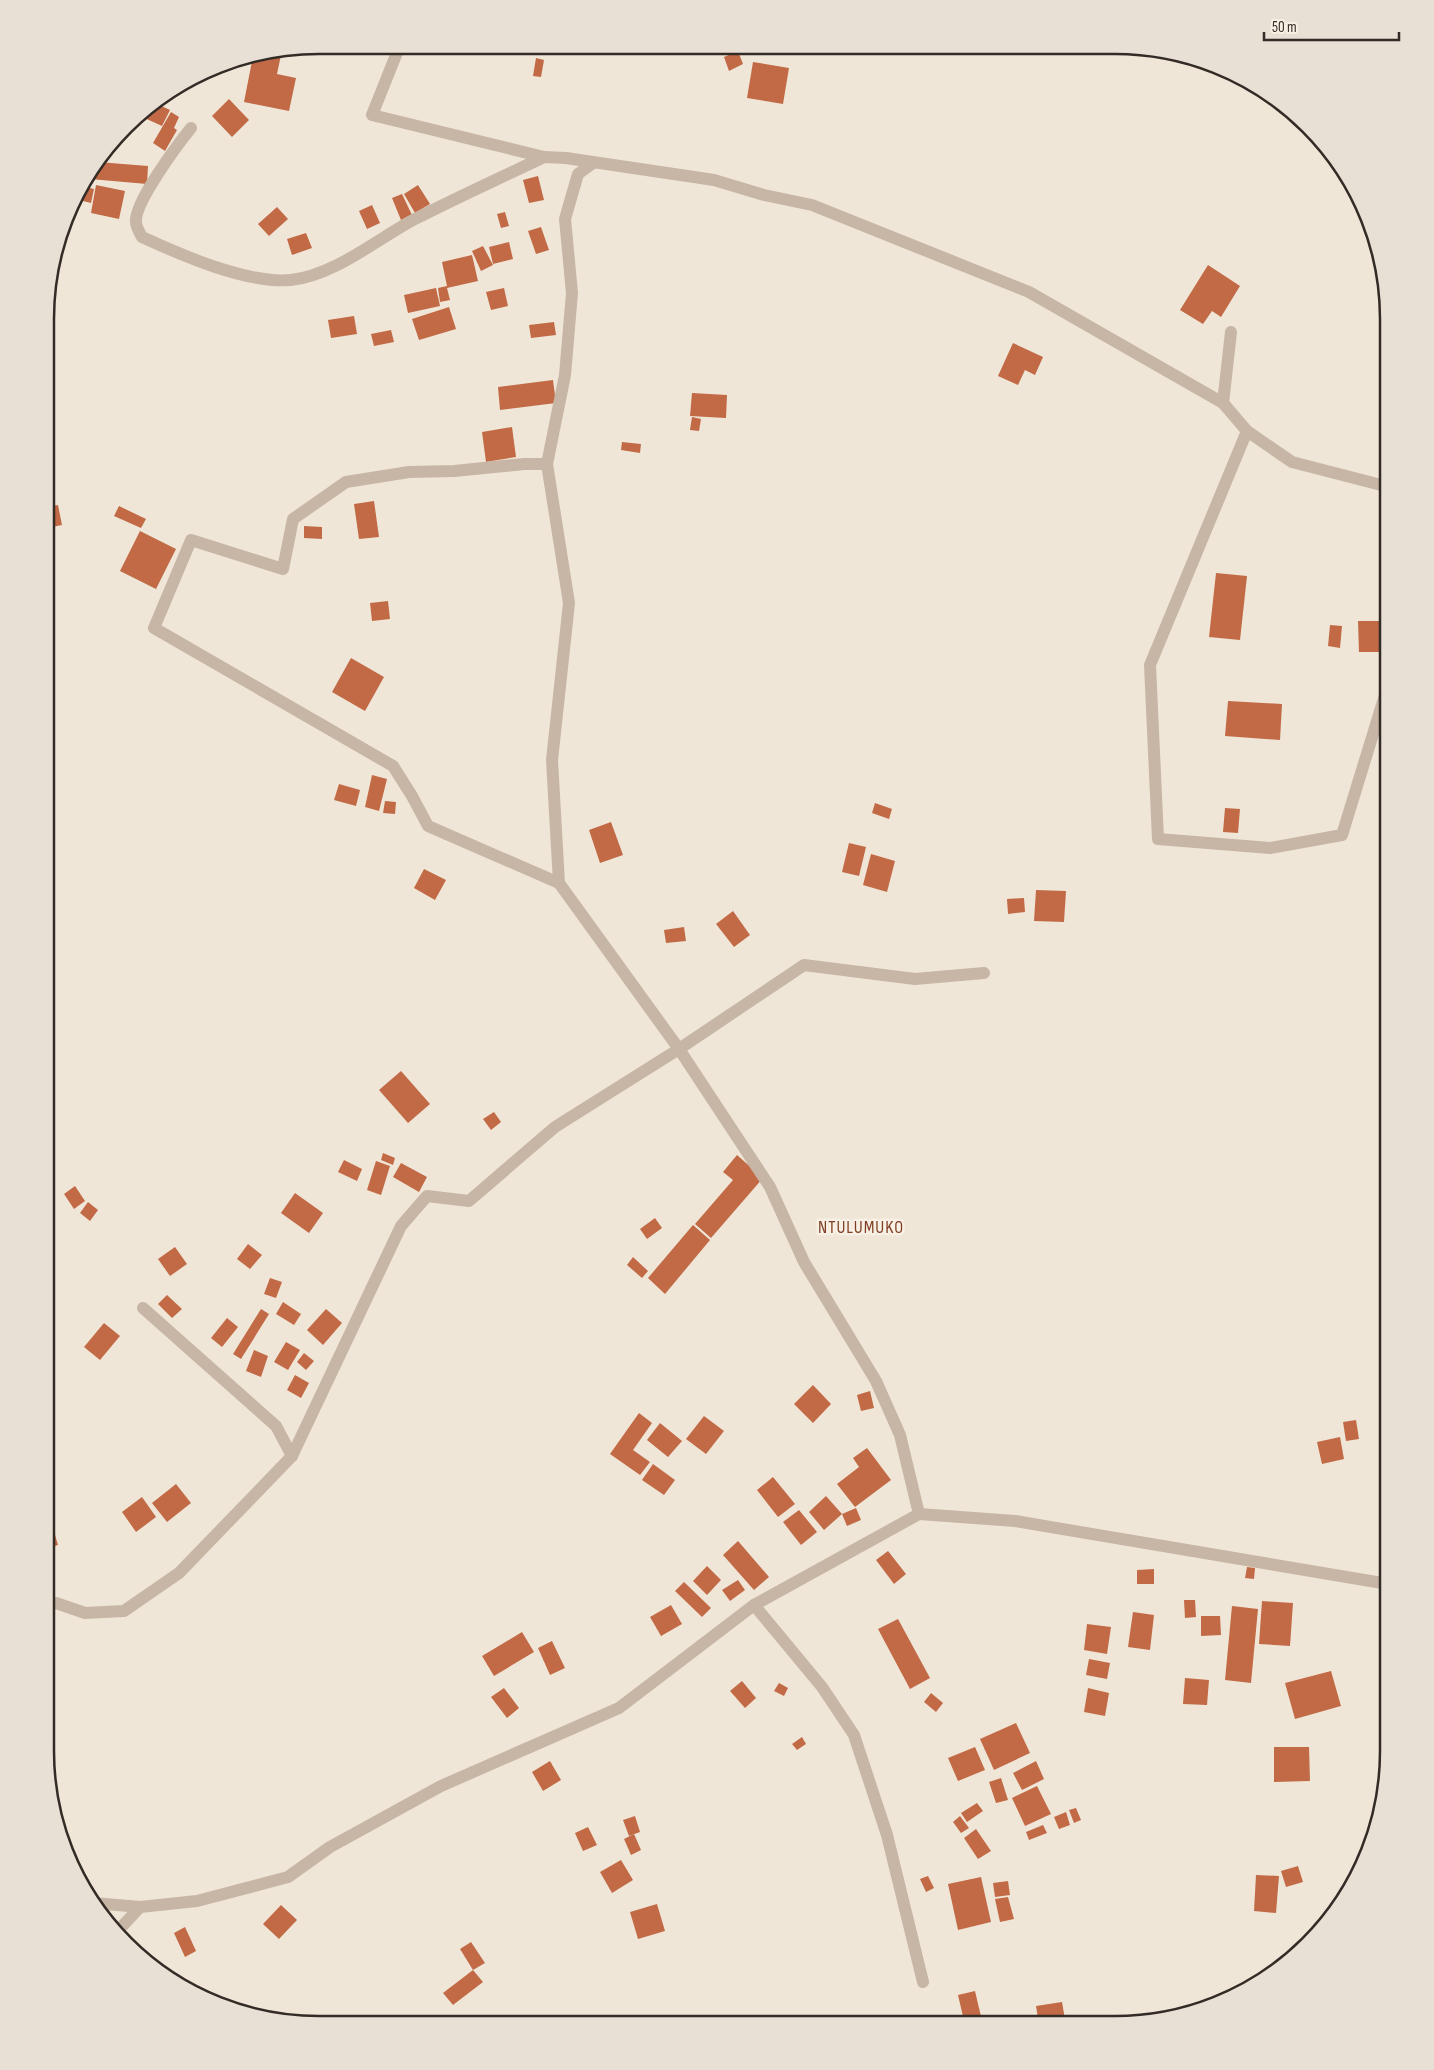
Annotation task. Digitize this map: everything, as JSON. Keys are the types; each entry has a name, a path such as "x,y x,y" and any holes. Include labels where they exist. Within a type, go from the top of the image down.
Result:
{"street":[{"path":"396,54 372,115 544,157 714,180 764,195 812,205 1029,292 1224,403 1247,431 1292,462 1380,485"},
{"path":"191,128 159,170 139,209 136,222 142,237 174,252 226,270 267,280 292,280 327,270 413,220 544,157"},
{"path":"559,883 552,760 569,603 547,464 565,375 572,293 565,219 578,174 593,163"},
{"path":"1224,403 1231,332"},
{"path":"1247,431 1150,665 1158,839 1270,848 1342,835 1380,711"},
{"path":"547,464 524,464 454,472 409,472 346,482 293,519 283,569 191,540 154,628 393,766 428,826 559,883 678,1050 770,1187 804,1262 876,1381 900,1435 918,1514"},
{"path":"54,1604 85,1613 124,1611 179,1573 292,1456 401,1226 427,1196 469,1201 555,1127 678,1050 804,965 915,978 984,973"},
{"path":"143,1308 276,1426 292,1456"},
{"path":"103,1904 140,1907 197,1901 288,1877 330,1847 441,1786 619,1708 754,1605 918,1514 1015,1521 1380,1583"},
{"path":"754,1605 822,1688 854,1735 887,1835 923,1982"},
{"path":"121,1927 140,1907"}],"building":[{"path":"731,54 739,54 743,64 729,71 724,57"},
{"path":"281,57 277,74 296,78 289,111 244,102 252,63"},
{"path":"536,58 544,60 541,77 533,76"},
{"path":"753,62 789,68 783,104 747,98"},
{"path":"229,99 249,120 232,137 212,116"},
{"path":"162,106 170,110 162,126 146,119"},
{"path":"171,112 179,117 174,128 177,130 165,151 153,143"},
{"path":"105,163 148,166 147,184 93,179"},
{"path":"538,176 544,200 529,203 523,180"},
{"path":"96,185 125,191 119,219 91,213"},
{"path":"418,185 430,204 415,213 404,194"},
{"path":"88,188 94,189 91,203 82,201"},
{"path":"402,194 412,215 401,220 392,198"},
{"path":"372,205 380,223 367,229 359,211"},
{"path":"277,207 288,219 269,236 258,224"},
{"path":"505,212 509,226 501,228 497,214"},
{"path":"541,227 549,250 536,254 528,231"},
{"path":"306,233 312,248 292,255 287,239"},
{"path":"509,242 513,259 493,264 489,247"},
{"path":"483,246 493,265 481,271 472,251"},
{"path":"472,255 478,281 447,288 450,300 440,302 438,288 447,286 442,262"},
{"path":"1208,265 1240,286 1221,317 1212,311 1203,324 1180,310"},
{"path":"436,288 440,306 408,313 404,295"},
{"path":"504,288 508,306 491,310 486,292"},
{"path":"449,307 456,329 419,340 412,319"},
{"path":"354,316 357,334 331,338 328,320"},
{"path":"554,322 556,335 531,338 529,325"},
{"path":"391,330 394,342 374,346 371,334"},
{"path":"1013,343 1043,357 1035,375 1025,370 1018,385 998,376"},
{"path":"553,380 556,403 500,410 498,387"},
{"path":"692,393 727,395 726,418 690,416"},
{"path":"692,417 701,419 699,431 690,430"},
{"path":"512,427 516,457 486,462 482,432"},
{"path":"622,442 641,444 640,453 621,450"},
{"path":"374,501 379,537 359,539 354,504"},
{"path":"58,505 62,525 54,527 54,506"},
{"path":"119,506 146,519 141,528 114,516"},
{"path":"304,526 322,527 322,539 304,538"},
{"path":"140,531 176,549 156,589 120,571"},
{"path":"1216,573 1247,576 1240,640 1209,637"},
{"path":"388,601 390,619 372,621 370,603"},
{"path":"1358,621 1380,621 1380,652 1359,652"},
{"path":"1330,625 1342,626 1340,648 1328,646"},
{"path":"351,658 384,677 365,711 332,692"},
{"path":"1228,701 1282,704 1280,740 1225,736"},
{"path":"372,775 387,779 379,811 365,807"},
{"path":"339,784 360,790 356,806 334,800"},
{"path":"385,801 396,802 395,814 383,813"},
{"path":"875,803 892,809 889,819 872,813"},
{"path":"1225,808 1240,809 1238,833 1223,832"},
{"path":"611,822 623,855 600,863 589,830"},
{"path":"849,843 866,847 859,876 842,872"},
{"path":"871,854 895,861 887,892 863,885"},
{"path":"424,869 446,880 435,900 414,888"},
{"path":"1036,890 1066,891 1064,922 1034,921"},
{"path":"1024,898 1025,912 1008,914 1007,899"},
{"path":"733,911 750,935 734,947 716,924"},
{"path":"684,927 686,941 666,943 664,930"},
{"path":"401,1071 430,1104 408,1123 379,1090"},
{"path":"494,1112 501,1122 491,1130 483,1119"},
{"path":"383,1153 395,1158 393,1165 381,1160"},
{"path":"737,1155 763,1178 711,1238 695,1224 733,1180 723,1172"},
{"path":"344,1160 362,1169 357,1181 338,1172"},
{"path":"376,1161 390,1166 381,1195 367,1190"},
{"path":"401,1163 427,1177 419,1192 393,1177"},
{"path":"75,1186 85,1201 74,1209 64,1194"},
{"path":"295,1193 323,1213 309,1233 281,1213"},
{"path":"88,1202 98,1210 90,1221 80,1213"},
{"path":"655,1218 662,1228 647,1239 640,1229"},
{"path":"693,1225 710,1240 665,1294 648,1278"},
{"path":"248,1244 262,1255 250,1269 237,1259"},
{"path":"175,1247 187,1264 170,1276 158,1259"},
{"path":"633,1257 648,1271 642,1278 627,1265"},
{"path":"270,1278 282,1282 276,1298 264,1294"},
{"path":"167,1295 182,1309 172,1318 158,1304"},
{"path":"283,1302 301,1314 294,1325 276,1314"},
{"path":"261,1309 269,1314 241,1359 233,1354"},
{"path":"326,1309 342,1323 323,1345 307,1330"},
{"path":"227,1318 238,1327 222,1347 211,1338"},
{"path":"104,1323 120,1336 100,1360 84,1347"},
{"path":"286,1342 300,1350 288,1370 274,1362"},
{"path":"254,1350 268,1356 261,1377 246,1371"},
{"path":"304,1353 314,1361 306,1370 297,1362"},
{"path":"295,1375 309,1383 301,1398 287,1390"},
{"path":"813,1385 831,1404 813,1423 794,1404"},
{"path":"870,1391 874,1408 861,1411 857,1395"},
{"path":"639,1413 652,1423 633,1450 650,1462 640,1475 610,1454"},
{"path":"704,1416 724,1431 706,1454 686,1439"},
{"path":"1356,1420 1359,1439 1346,1441 1343,1422"},
{"path":"660,1423 682,1441 668,1457 647,1440"},
{"path":"1340,1437 1344,1459 1322,1464 1317,1442"},
{"path":"867,1448 891,1480 855,1507 837,1484 859,1467 853,1458"},
{"path":"653,1464 675,1480 664,1495 642,1480"},
{"path":"773,1477 795,1504 778,1517 757,1490"},
{"path":"176,1484 191,1503 167,1522 152,1503"},
{"path":"826,1496 842,1514 824,1530 809,1512"},
{"path":"142,1497 156,1517 136,1532 122,1512"},
{"path":"856,1508 861,1520 847,1526 842,1514"},
{"path":"799,1510 817,1532 801,1545 783,1522"},
{"path":"54,1531 58,1545 54,1546"},
{"path":"738,1541 769,1577 754,1590 723,1555"},
{"path":"888,1551 906,1574 894,1584 876,1560"},
{"path":"707,1566 721,1580 707,1595 693,1581"},
{"path":"1247,1567 1255,1568 1254,1579 1245,1578"},
{"path":"1154,1569 1154,1584 1137,1584 1137,1570"},
{"path":"738,1580 745,1590 730,1601 722,1590"},
{"path":"684,1582 711,1608 702,1617 675,1591"},
{"path":"1184,1600 1195,1600 1196,1617 1185,1618"},
{"path":"1262,1601 1293,1603 1290,1646 1259,1644"},
{"path":"671,1605 682,1624 661,1636 650,1617"},
{"path":"1232,1606 1258,1609 1251,1683 1225,1680"},
{"path":"1133,1612 1154,1615 1150,1650 1128,1647"},
{"path":"1201,1616 1220,1616 1221,1635 1201,1636"},
{"path":"898,1619 930,1678 910,1689 878,1629"},
{"path":"1087,1624 1111,1627 1107,1654 1084,1650"},
{"path":"522,1632 534,1652 494,1676 482,1656"},
{"path":"552,1641 565,1668 550,1675 538,1648"},
{"path":"1089,1659 1110,1663 1107,1679 1086,1675"},
{"path":"1331,1671 1341,1706 1295,1719 1285,1683"},
{"path":"1185,1678 1209,1680 1207,1705 1183,1704"},
{"path":"742,1681 756,1698 745,1708 730,1691"},
{"path":"779,1683 788,1688 784,1696 774,1691"},
{"path":"504,1688 519,1708 507,1718 491,1697"},
{"path":"1088,1688 1109,1693 1105,1716 1084,1712"},
{"path":"931,1693 943,1703 936,1712 924,1702"},
{"path":"1016,1723 1030,1753 994,1770 980,1739"},
{"path":"802,1737 806,1744 797,1750 792,1744"},
{"path":"975,1747 985,1770 958,1781 948,1758"},
{"path":"1274,1747 1309,1747 1310,1781 1274,1782"},
{"path":"550,1761 561,1780 543,1791 532,1772"},
{"path":"1036,1761 1044,1779 1022,1790 1013,1773"},
{"path":"1001,1778 1008,1800 996,1803 989,1782"},
{"path":"1037,1786 1051,1814 1025,1826 1012,1798"},
{"path":"977,1803 983,1811 967,1822 961,1813"},
{"path":"1076,1808 1081,1820 1074,1823 1069,1810"},
{"path":"1066,1812 1070,1825 1059,1829 1054,1817"},
{"path":"635,1816 640,1832 629,1836 623,1820"},
{"path":"960,1816 969,1828 961,1833 953,1822"},
{"path":"1043,1825 1047,1833 1029,1840 1026,1832"},
{"path":"588,1827 597,1845 583,1851 575,1833"},
{"path":"976,1829 991,1851 978,1859 964,1838"},
{"path":"634,1834 641,1850 631,1855 624,1839"},
{"path":"621,1860 633,1880 612,1893 600,1872"},
{"path":"1298,1866 1303,1882 1286,1887 1281,1871"},
{"path":"1256,1875 1279,1876 1276,1913 1254,1911"},
{"path":"928,1876 934,1888 926,1892 920,1879"},
{"path":"981,1877 991,1922 958,1930 948,1884"},
{"path":"1008,1881 1010,1895 995,1897 993,1883"},
{"path":"1008,1897 1014,1919 1000,1922 995,1899"},
{"path":"657,1904 665,1931 638,1939 630,1912"},
{"path":"281,1905 297,1920 279,1939 263,1924"},
{"path":"185,1927 196,1951 185,1957 174,1933"},
{"path":"471,1942 485,1963 473,1970 460,1949"},
{"path":"473,1970 483,1982 453,2005 443,1993"},
{"path":"975,1991 981,2016 963,2016 958,1995"},
{"path":"1062,2002 1064,2016 1038,2016 1036,2006"}],"district":[{"name":"NTULUMUKO","path":"861,1227"}]}
